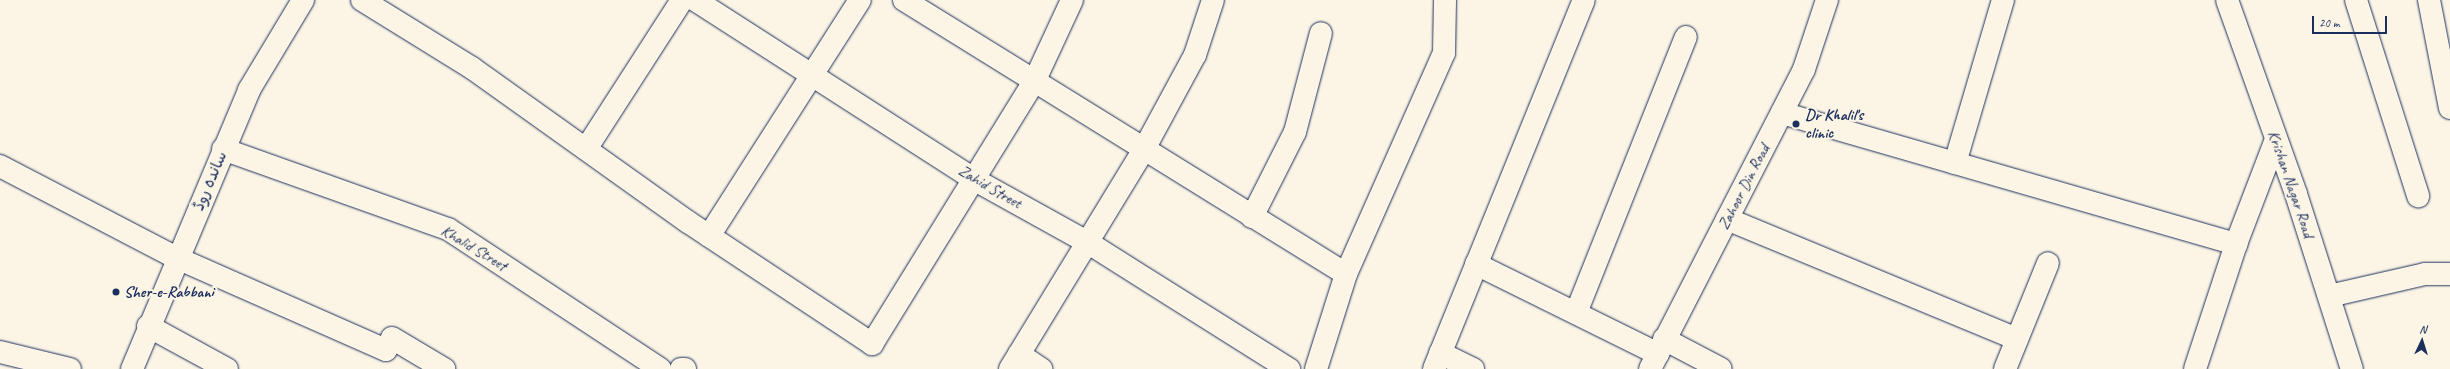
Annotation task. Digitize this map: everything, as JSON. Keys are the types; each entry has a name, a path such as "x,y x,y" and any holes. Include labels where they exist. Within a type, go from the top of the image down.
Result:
{"street":[{"name":"ساندہ روڈ","path":"132,369 148,326 249,90 303,0"},
{"path":"362,0 472,68 586,150 710,236 872,344 975,180 1034,82 1072,0"},
{"path":"586,150 682,0"},
{"name":"Zahid Street","path":"695,0 975,180 1087,242 1289,369"},
{"path":"710,236 860,0"},
{"path":"904,0 1143,151 1346,274"},
{"path":"1041,369 1015,362 1143,151 1195,55 1213,0"},
{"path":"1316,369 1346,274 1444,52 1445,0"},
{"path":"1473,369 1437,361 1584,0"},
{"name":"Zahoor Din Road","path":"1658,354 1804,69 1827,0"},
{"path":"1956,163 2003,0"},
{"name":"Krishan Nagar Road","path":"2227,0 2276,139 2352,369"},
{"path":"2356,0 2418,196"},
{"path":"2429,0 2450,108"},
{"path":"1252,217 1295,132 1321,33"},
{"path":"1576,313 1686,37"},
{"path":"1782,113 2236,244"},
{"path":"2196,369 2236,244 2276,139"},
{"name":"Khalid Street","path":"223,149 448,229 660,369"},
{"path":"0,166 177,258 386,350 392,338 444,369"},
{"path":"1727,219 2017,339"},
{"path":"2005,369 2048,263"},
{"path":"1476,264 1658,354 1721,369"},
{"path":"2329,296 2425,274 2450,274"},
{"path":"148,326 227,369"},
{"path":"0,352 70,369"}],"place":[{"name":"Dr Khalil's clinic","path":"1796,124"},
{"name":"Sher-e-Rabbani","path":"116,292"}]}
